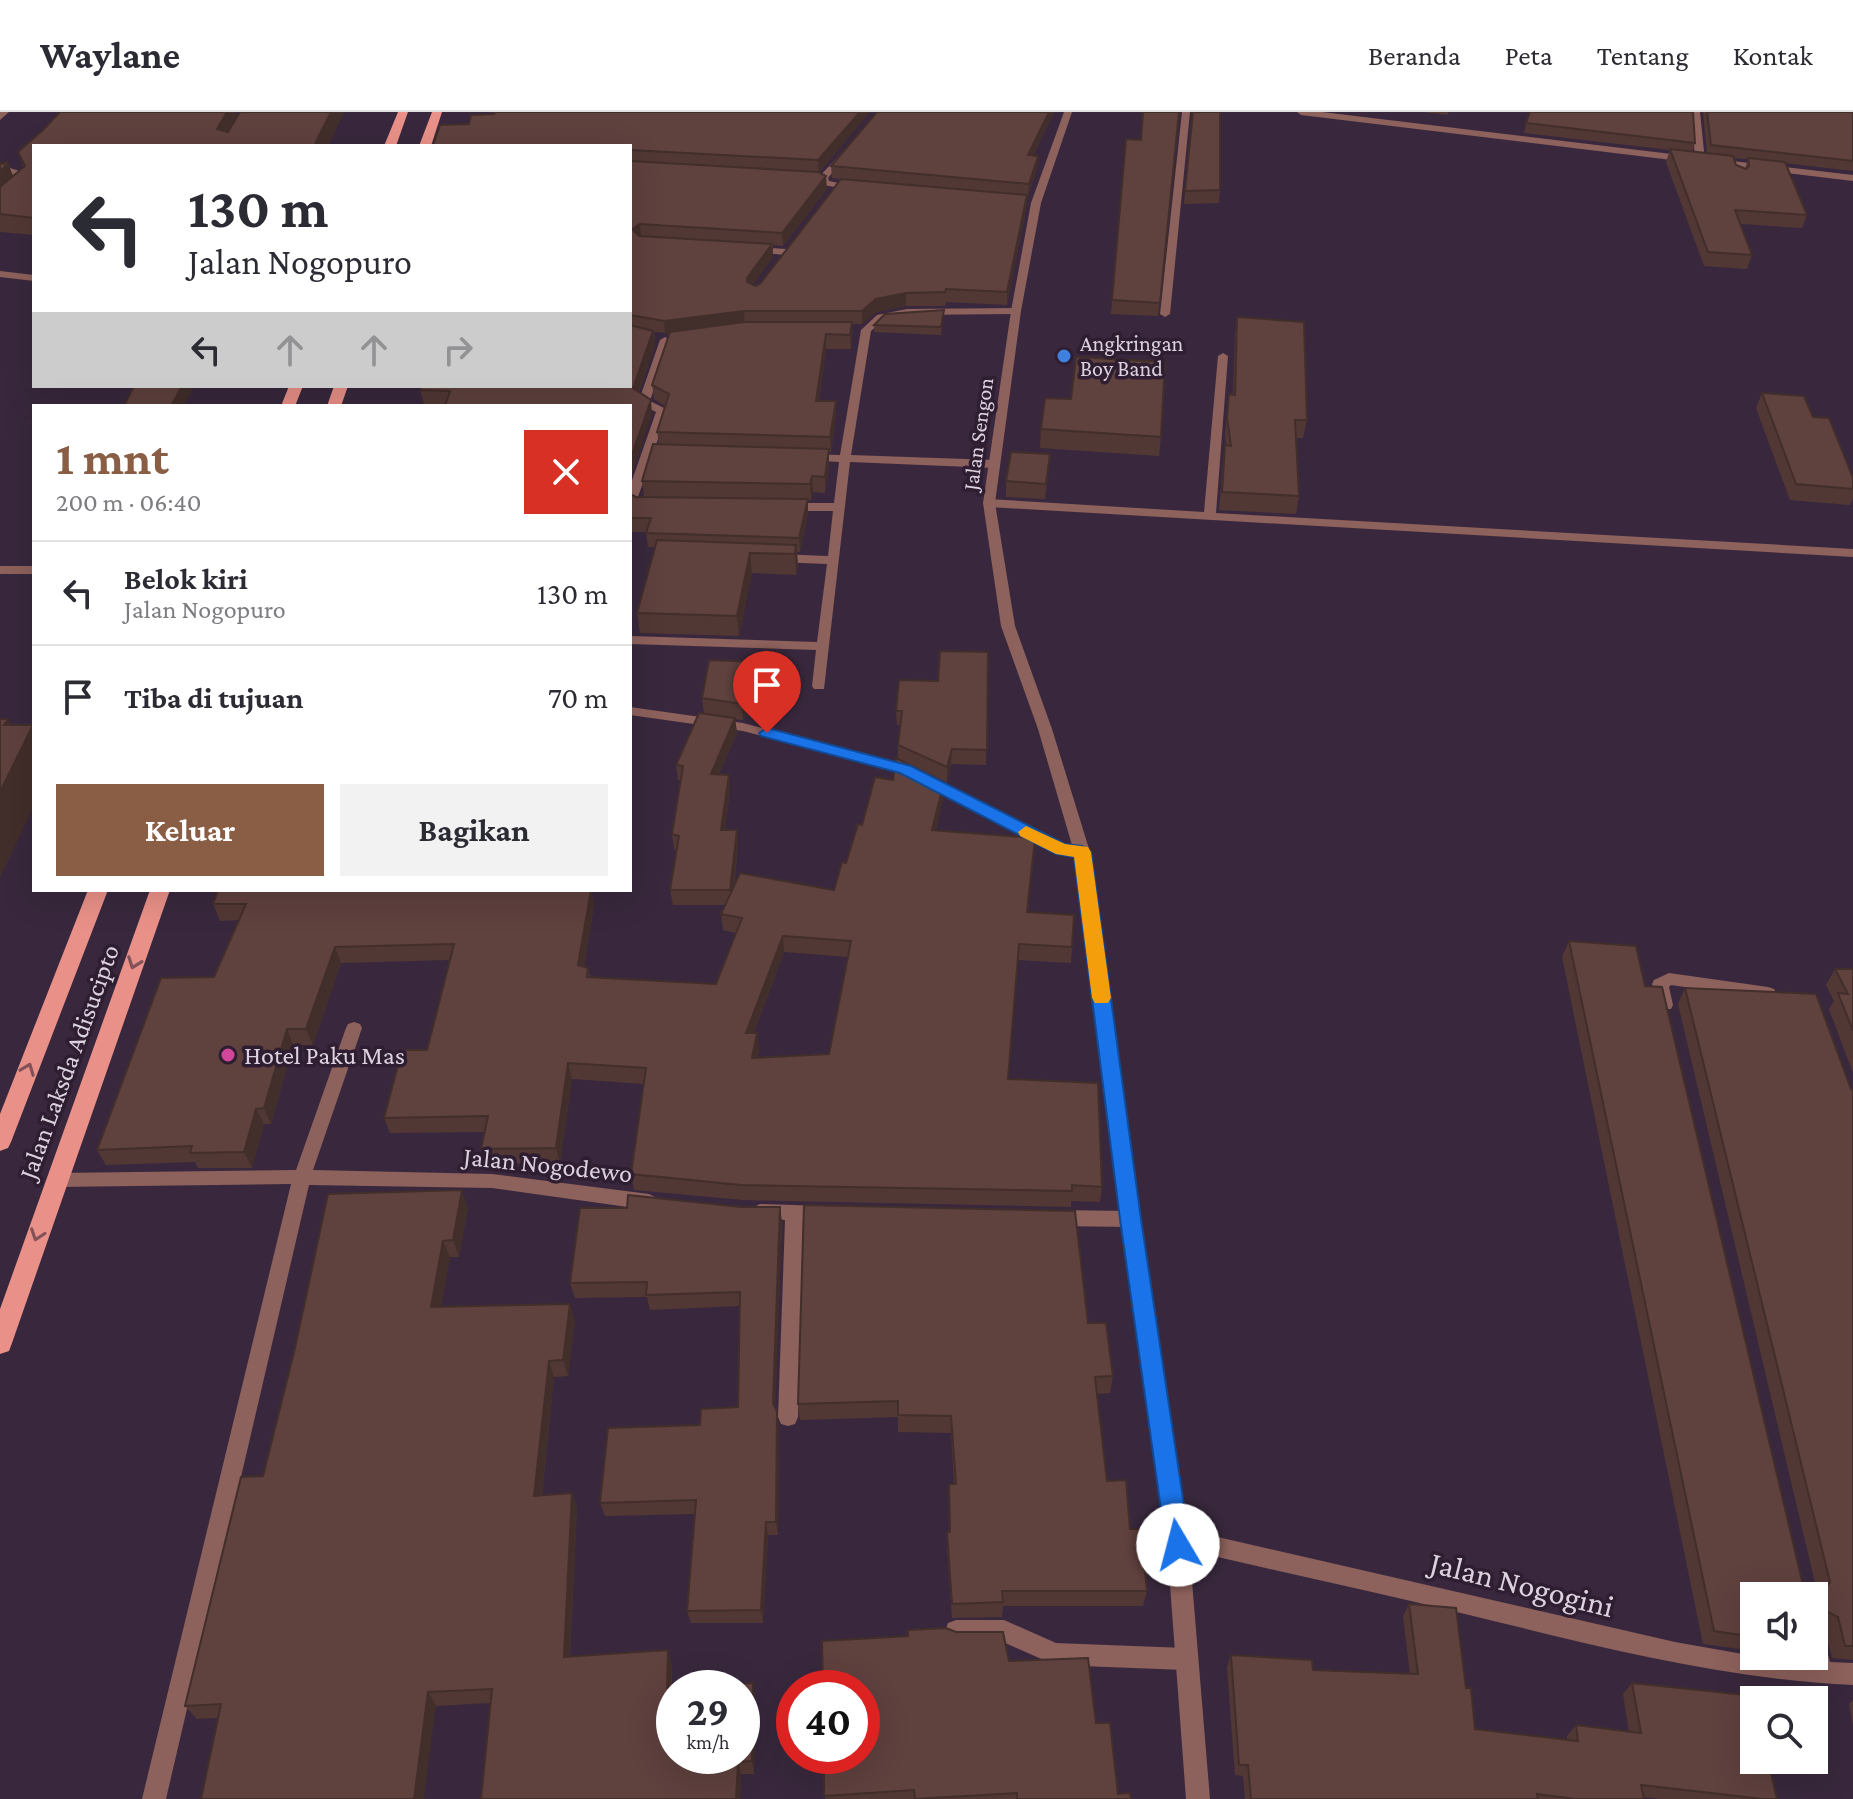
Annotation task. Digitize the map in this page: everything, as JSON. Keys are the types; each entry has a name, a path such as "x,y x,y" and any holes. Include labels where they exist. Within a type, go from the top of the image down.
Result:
{"main road":[{"path":"391,144 403,112"},
{"path":"426,144 437,112"},
{"name":"Jalan Laksda Adisucipto","path":"0,1142 97,892"},
{"name":"Jalan Laksda Adisucipto","path":"0,1343 159,892"}],"street":[{"path":"0,117 5,112"},
{"name":"Jalan Sengon","path":"1068,112 1029,203 989,503 1008,626 1045,729 1082,852 1130,1219 1178,1545 1198,1799"},
{"path":"1165,314 1186,112"},
{"path":"1301,112 1853,178"},
{"path":"1696,112 1700,161"},
{"path":"851,145 818,179 859,189"},
{"path":"0,168 20,174 24,183 0,204"},
{"path":"829,197 837,186"},
{"path":"779,262 795,241"},
{"path":"743,249 787,252"},
{"path":"0,274 32,278"},
{"path":"819,686 831,560 866,330 881,317 907,312 1016,311"},
{"path":"851,330 866,330"},
{"path":"653,504 638,504 632,497 662,410 644,403 665,339"},
{"path":"1210,516 1223,356"},
{"path":"647,452 662,453"},
{"path":"799,457 994,464"},
{"path":"989,503 1853,553"},
{"path":"777,506 838,507"},
{"path":"756,557 831,560"},
{"path":"0,570 32,570"},
{"path":"632,640 823,646"},
{"path":"632,711 743,727 905,769 1062,850 1082,852"},
{"path":"1671,1031 1660,986 1662,980 1788,996"},
{"path":"154,1799 302,1177 354,1028"},
{"name":"Jalan Nogodewo","path":"56,1180 302,1177 492,1181 570,1194 664,1203"},
{"path":"743,1211 840,1214"},
{"path":"788,1417 794,1213"},
{"path":"1039,1218 1130,1219"},
{"name":"Jalan Nogogini","path":"1178,1545 1209,1545 1439,1596 1686,1657 1822,1674 1853,1674"},
{"path":"956,1631 1004,1631 1055,1654 1185,1659"},
{"path":"1821,1670 1822,1674"}],"building":[{"path":"60,112 227,112 217,129 228,132 240,112 331,112 315,144 32,144 32,218 0,214 0,187 25,166 18,152"},
{"path":"860,112 818,160 632,150 632,144 434,144 440,125 469,124 471,115"},
{"path":"877,112 1049,112 1028,155 1038,156 1029,184 831,166"},
{"path":"1143,112 1179,112 1160,303 1112,300 1126,139 1141,140"},
{"path":"1193,112 1220,112 1220,190 1185,191"},
{"path":"1530,112 1693,112 1695,143 1526,123"},
{"path":"1707,112 1853,112 1853,161 1711,145"},
{"path":"1670,149 1733,156 1736,165 1746,169 1749,166 1748,158 1785,162 1807,215 1735,210 1752,255 1708,252"},
{"path":"632,161 818,172 826,176 782,233 640,224 632,229"},
{"path":"841,179 1027,195 1007,292 946,289 945,292 906,293 876,299 862,311 744,311 664,321 632,315 632,229 639,236 772,244 747,278 747,282 755,286 760,284"},
{"path":"944,310 941,327 874,325 885,314"},
{"path":"1237,317 1304,322 1307,420 1295,420 1299,496 1222,492 1225,445 1231,446 1227,418 1229,394 1235,395"},
{"path":"744,322 852,322 850,335 826,334 816,401 836,401 830,437 657,432 669,394 652,385 670,332"},
{"path":"632,326 653,331 633,388 651,400 632,454 632,404 446,404 450,391 420,390 632,388"},
{"path":"1076,357 1165,362 1161,437 1041,429 1045,398 1071,399"},
{"path":"133,388 181,388 172,404 125,404"},
{"path":"1762,393 1804,396 1813,417 1829,418 1853,478 1853,489 1796,484"},
{"path":"653,444 829,449 825,477 812,476 810,484 642,481"},
{"path":"1011,452 1050,454 1046,484 1006,481"},
{"path":"632,495 808,499 799,538 646,533 651,518 632,518"},
{"path":"657,540 796,545 795,554 750,553 737,616 637,613"},
{"path":"940,651 988,652 987,750 952,749 947,767 898,745 902,711 896,711 899,680 938,681"},
{"path":"709,660 759,662 741,704 702,698"},
{"path":"699,713 735,718 711,774 729,775 721,830 737,830 730,890 670,890 679,836 672,834 683,766 676,765"},
{"path":"0,719 8,719 4,725 32,725 32,727 0,792"},
{"path":"896,758 944,782 932,830 1035,838 1027,912 1074,915 1072,947 1019,944 1008,1079 1098,1083 1102,1187 1072,1185 1072,1191 741,1185 631,1174 646,1068 568,1063 556,1148 481,1149 488,1116 384,1118 402,1050 427,1050 454,944 335,947 306,1029 287,1029 264,1108 256,1109 244,1152 190,1153 192,1146 97,1150 161,978 214,977 246,904 213,904 217,892 591,892 578,965 588,968 587,977 716,984 742,918 721,914 740,873 834,890 858,824 862,825 875,777 893,780","holes":["783,936 851,941 829,1054 752,1058 757,1033 746,1033"]},
{"path":"1569,941 1636,946 1645,986 1662,987 1802,1582 1740,1582 1740,1635 1714,1631"},
{"path":"1835,969 1853,969 1853,1031 1838,993 1848,994"},
{"path":"1685,988 1816,994 1853,1090 1853,1646 1845,1646 1838,1617 1828,1612 1830,1582"},
{"path":"462,1190 453,1240 443,1241 431,1307 570,1304 563,1360 549,1361 534,1496 572,1493 564,1657 668,1650 667,1670 656,1670 656,1774 737,1774 736,1799 481,1799 492,1689 428,1692 414,1799 201,1799 221,1704 185,1706 241,1477 263,1476 295,1348 328,1194"},
{"path":"628,1195 741,1207 780,1207 773,1403 777,1412 776,1522 766,1522 761,1610 687,1611 696,1500 600,1503 608,1428 700,1425 701,1409 738,1407 740,1292 646,1295 647,1282 570,1283 580,1208 627,1208"},
{"path":"804,1205 1075,1211 1088,1323 1106,1323 1113,1376 1095,1377 1107,1481 1126,1480 1130,1529 1141,1529 1147,1591 1002,1591 1003,1602 952,1604 947,1532 950,1532 949,1484 956,1484 951,1416 898,1415 898,1401 798,1404"},
{"path":"1409,1604 1456,1608 1466,1688 1471,1688 1475,1729 1578,1741 1576,1725 1641,1733 1632,1683 1740,1694 1740,1774 1771,1774 1777,1799 1641,1785 1644,1799 1575,1799 1537,1794 1538,1799 1251,1799 1248,1765 1239,1765 1231,1655 1312,1660 1313,1670 1418,1674"},
{"path":"946,1628 956,1632 1003,1632 1009,1661 1088,1658 1096,1723 1110,1723 1118,1794 1130,1793 1131,1799 1017,1799 1017,1793 915,1799 914,1790 824,1796 824,1774 880,1774 880,1670 823,1670 822,1641 908,1636 908,1630"}],"slow traffic":[{"path":"1026,832 1062,850 1082,852 1101,998"}],"place":[{"name":"Angkringan Boy Band","path":"1064,356"},
{"name":"Hotel Paku Mas","path":"228,1055"}],"route":[{"path":"767,733 905,769 1062,850 1082,852 1130,1219 1178,1545"}]}
